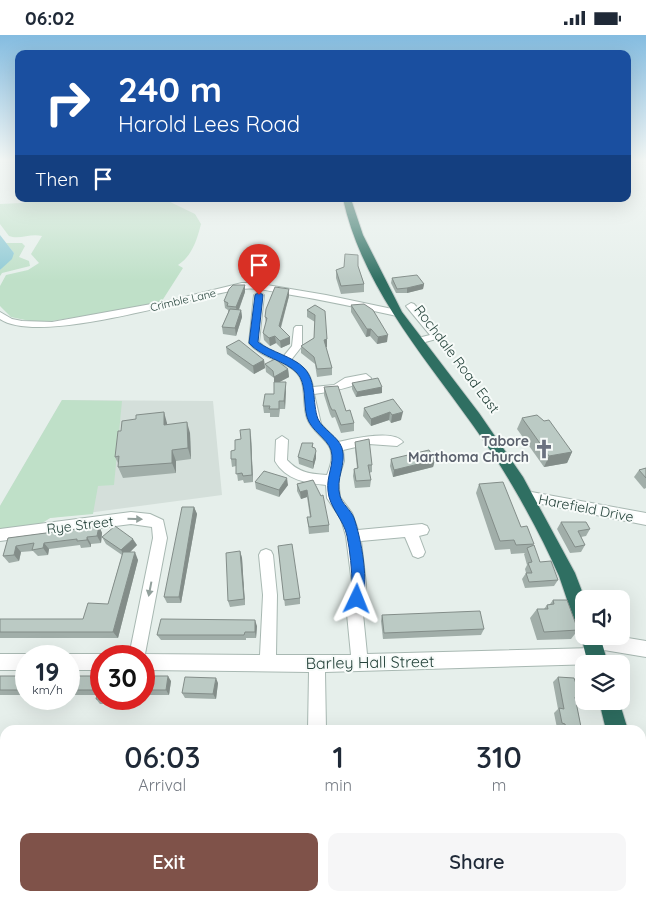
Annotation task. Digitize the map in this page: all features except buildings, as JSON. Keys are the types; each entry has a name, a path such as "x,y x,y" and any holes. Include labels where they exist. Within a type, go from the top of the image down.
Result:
{"highway":[{"name":"Rochdale Road East","path":"348,202 358,235 397,313 474,416 526,495 566,573 575,596"},
{"path":"611,710 616,725"}],"street":[{"name":"Crimble Lane","path":"0,315 9,321 22,324 52,325 168,304 236,287 255,286 397,313"},
{"path":"259,295 250,343 300,369 306,377 312,417 316,426 336,447 338,461 332,480 334,498 347,517 353,536 358,585 355,615 360,663"},
{"path":"410,306 436,336 418,341"},
{"path":"285,360 295,352 299,345 299,328"},
{"path":"308,391 336,387 349,381 366,378"},
{"path":"282,440 281,461 290,473 302,478 332,480"},
{"path":"336,447 369,440 398,442"},
{"name":"Harefield Drive","path":"526,495 646,519"},
{"name":"Rye Street","path":"0,535 131,518 150,520 158,524 161,530 160,538 139,645"},
{"path":"353,536 416,531 418,552"},
{"path":"266,555 270,595 268,662"},
{"name":"Barley Hall Street","path":"155,662 360,663 594,649 646,649"},
{"path":"0,663 15,663"},
{"path":"317,664 317,725"}],"shaded area":[{"path":"62,400 213,401 222,495 50,518 39,525 0,529 0,506"}],"green space":[{"path":"170,202 195,214 201,224 196,242 187,257 178,265 183,268 160,304 39,323 11,317 0,306 0,286 6,275 28,270 39,263 31,254 42,236 9,236 0,224 0,204"},
{"path":"6,243 22,243 25,246 19,257 29,261 30,266 2,273 0,276 0,270 14,253"},
{"path":"62,400 122,401 114,485 98,486 93,514 50,518 39,525 0,529 0,506"}],"water":[{"path":"0,235 14,253 12,259 0,270"}],"place":[{"name":"Tabore Marthoma Church","path":"544,449"}],"route":[{"path":"259,295 254,343 263,351 285,360 300,369 306,377 312,417 316,426 336,447 338,461 332,480 334,498 347,517 353,536 358,585 357,599"}]}
